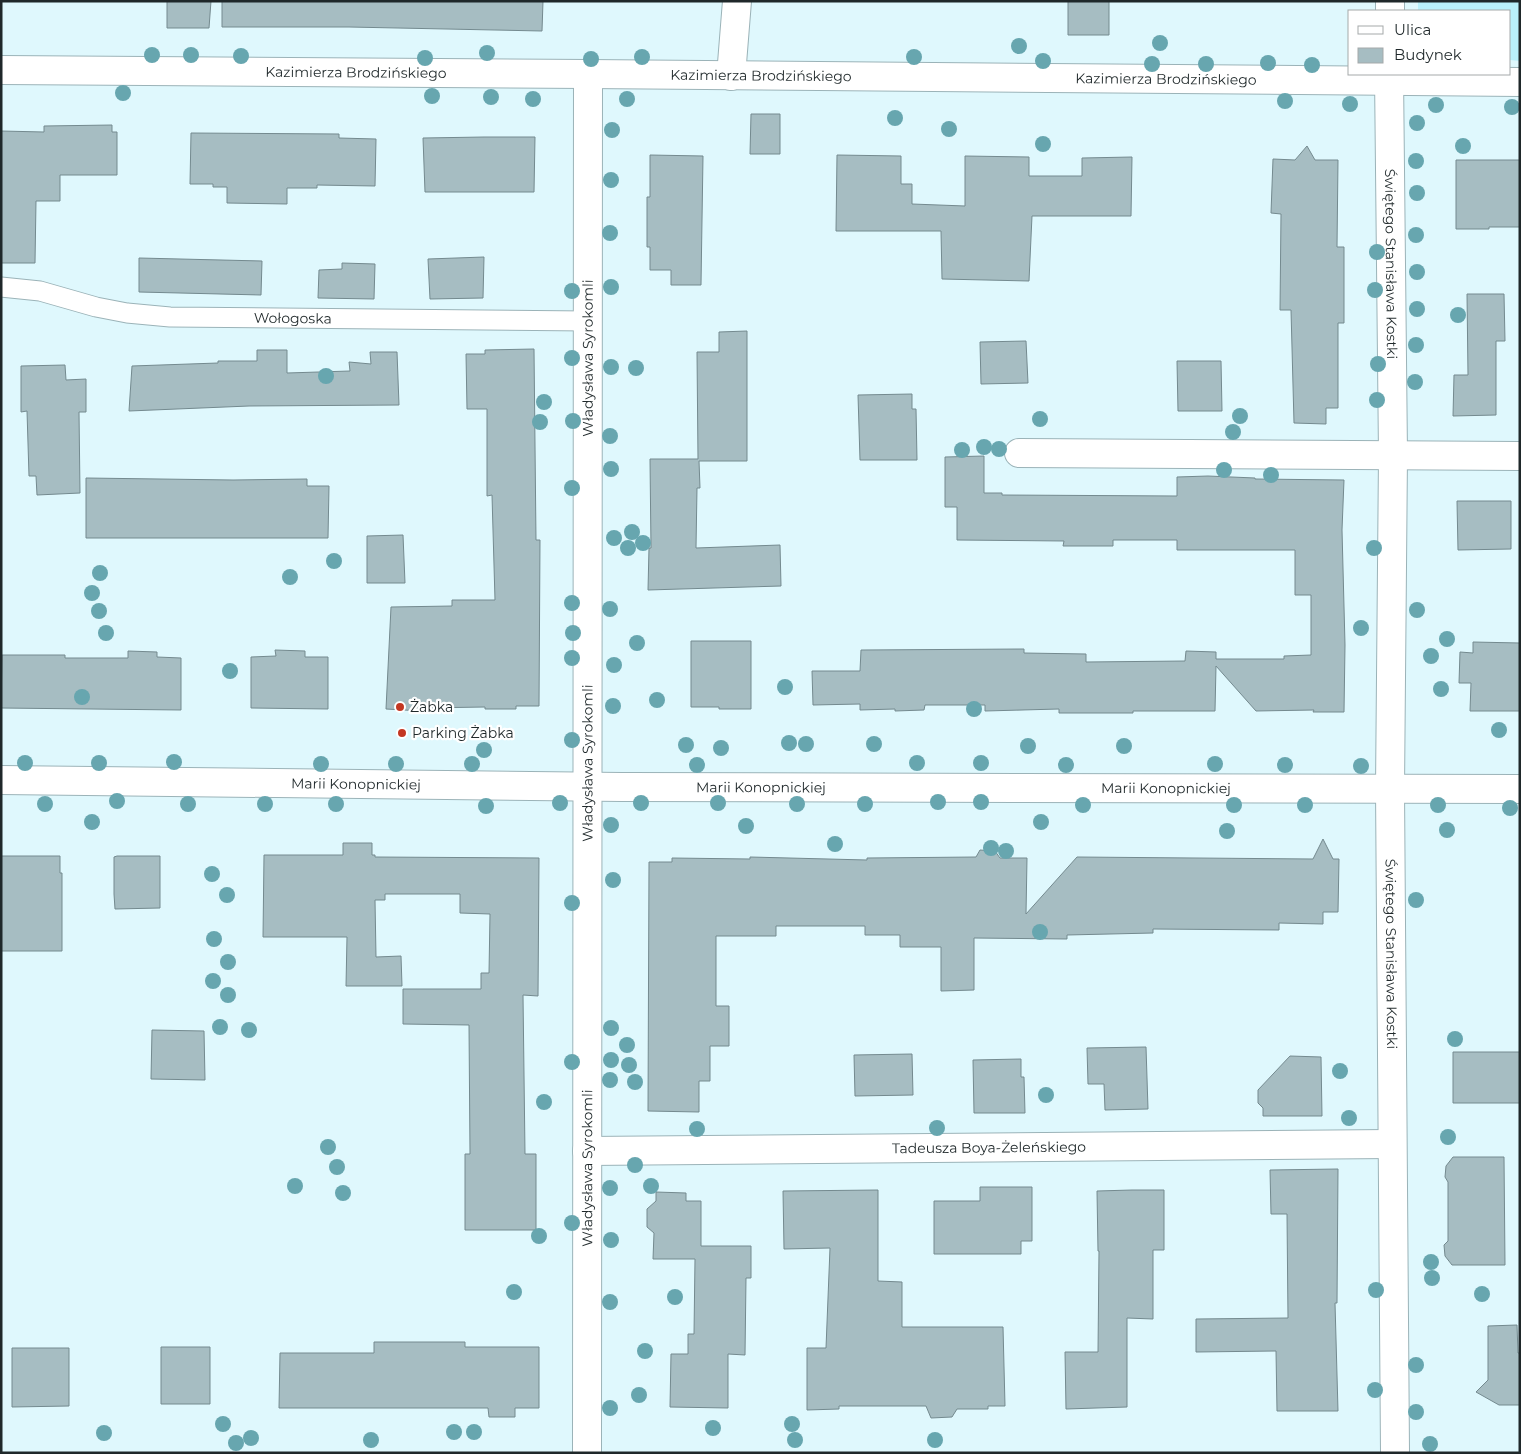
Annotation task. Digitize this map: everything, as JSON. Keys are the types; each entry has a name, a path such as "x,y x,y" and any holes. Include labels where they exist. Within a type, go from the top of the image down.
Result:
{"street":[{"path":"730,76 737,1"},
{"name":"Kazimierza Brodzińskiego","path":"1,70 730,76 1389,77 1520,82"},
{"name":"Władysława Syrokomli","path":"587,1453 588,74"},
{"name":"Świętego Stanisława Kostki","path":"1389,77 1393,455 1390,789 1394,1453"},
{"path":"1019,453 1520,456"},
{"name":"Marii Konopnickiej","path":"1,780 588,786 1520,789"},
{"name":"Tadeusza Boya-Żeleńskiego","path":"587,1151 1391,1144"}],"lane":[{"name":"Wołogoska","path":"1,287 40,290 96,308 170,317 588,321"}],"shaded area":[{"path":"1418,1 1520,1 1520,61 1511,60 1511,10 1418,10"}],"building":[{"path":"167,1 211,1 209,28 167,28"},
{"path":"222,1 543,1 542,31 349,27 222,27"},
{"path":"1068,1 1109,1 1109,35 1068,35"},
{"path":"751,114 780,114 780,154 750,154"},
{"path":"112,125 112,132 117,132 117,175 60,175 60,201 36,201 35,263 1,263 1,131 44,132 44,126"},
{"path":"191,133 339,134 339,138 376,139 375,186 317,185 317,188 287,188 287,204 227,203 227,187 213,187 213,184 190,184"},
{"path":"535,137 534,192 425,192 423,138"},
{"path":"1307,146 1315,160 1338,160 1337,247 1344,247 1344,323 1338,323 1338,408 1326,408 1326,424 1294,423 1291,310 1280,310 1281,214 1271,213 1273,159 1295,160"},
{"path":"650,155 703,156 701,285 671,285 671,270 650,270 650,247 647,247 647,197 650,197"},
{"path":"837,155 901,156 901,184 912,184 912,204 965,206 965,156 1029,157 1029,176 1082,176 1082,158 1132,157 1131,216 1032,216 1029,281 942,279 941,231 836,231"},
{"path":"1456,160 1520,160 1520,227 1456,229"},
{"path":"484,257 483,298 430,299 428,259"},
{"path":"139,258 262,261 261,295 139,292"},
{"path":"342,263 375,264 374,299 318,298 319,270 342,269"},
{"path":"1467,294 1504,294 1505,341 1496,341 1496,415 1453,416 1454,375 1468,375"},
{"path":"747,331 747,461 699,461 700,488 697,488 696,548 780,545 781,586 648,590 649,548 651,548 650,459 698,459 697,352 719,352 719,332"},
{"path":"1026,341 1028,383 981,384 980,342"},
{"path":"534,349 536,540 540,540 539,706 516,706 516,709 485,709 485,707 422,708 422,711 386,709 391,607 452,606 452,600 495,600 492,495 487,496 487,409 467,409 466,354 485,354 485,350"},
{"path":"257,350 287,350 287,373 350,371 349,362 371,364 370,352 397,352 399,405 249,406 129,411 132,366 218,363 218,361 257,361"},
{"path":"1177,361 1221,361 1222,411 1178,411"},
{"path":"65,365 66,380 86,379 86,412 79,412 80,493 37,495 36,476 29,476 27,411 21,412 21,366"},
{"path":"912,394 912,409 916,409 917,460 860,460 858,395"},
{"path":"984,456 984,493 1002,493 1002,495 1177,496 1177,477 1208,476 1255,479 1344,480 1342,530 1345,645 1344,712 1313,712 1314,710 1256,711 1216,666 1215,711 1059,713 1059,709 985,711 985,705 925,705 924,710 895,711 895,709 860,710 860,704 813,705 812,671 860,671 861,650 1024,649 1024,653 1086,654 1086,662 1185,661 1186,651 1216,652 1216,659 1284,659 1284,656 1311,655 1311,595 1295,595 1295,550 1177,550 1177,540 1113,540 1113,546 1063,546 1064,541 957,540 957,507 945,507 945,457"},
{"path":"86,478 307,479 307,486 329,486 328,538 86,538"},
{"path":"1457,501 1511,501 1511,549 1458,550"},
{"path":"403,535 405,583 367,583 367,536"},
{"path":"691,641 751,641 751,709 691,707"},
{"path":"1473,642 1520,643 1520,711 1470,711 1471,683 1459,683 1460,652 1473,653"},
{"path":"275,650 305,651 305,657 328,657 328,709 251,708 251,657 276,656"},
{"path":"128,651 157,652 157,657 181,658 181,710 1,708 2,655 128,658"},
{"path":"1323,839 1333,859 1339,859 1338,912 1323,912 1323,924 1279,923 1279,930 1153,929 1153,933 1067,935 1067,939 974,938 974,990 941,991 941,947 900,947 900,935 865,935 865,926 776,926 776,936 716,936 716,1006 729,1006 729,1046 710,1046 710,1081 699,1081 699,1112 648,1111 649,862 672,862 672,858 750,859 750,857 867,860 867,858 976,857 980,850 995,851 1000,858 1027,858 1026,914 1077,857 1313,859"},
{"path":"343,843 372,843 372,855 375,855 375,857 539,858 538,996 523,995 525,1154 536,1154 536,1230 465,1230 465,1154 470,1154 469,1025 403,1024 403,989 481,989 481,973 489,973 490,914 460,913 460,894 385,894 385,900 375,900 376,957 401,956 402,986 346,986 347,937 263,937 264,855 343,855"},
{"path":"1,856 60,856 60,873 62,873 62,951 1,951"},
{"path":"160,856 160,908 115,909 114,857"},
{"path":"152,1030 204,1031 205,1080 151,1079"},
{"path":"1146,1047 1148,1109 1105,1110 1104,1084 1088,1084 1087,1048"},
{"path":"1453,1052 1520,1052 1520,1103 1453,1103"},
{"path":"912,1054 913,1095 855,1096 854,1055"},
{"path":"1290,1056 1321,1057 1322,1116 1263,1116 1263,1108 1258,1103 1258,1090"},
{"path":"1021,1059 1021,1077 1024,1077 1025,1113 974,1113 973,1060"},
{"path":"1453,1157 1504,1157 1505,1265 1452,1265 1445,1256 1444,1245 1448,1241 1448,1182 1445,1177 1446,1166"},
{"path":"1338,1169 1337,1303 1335,1303 1338,1411 1277,1411 1276,1351 1196,1352 1196,1319 1288,1318 1287,1214 1271,1214 1270,1170"},
{"path":"980,1187 1032,1187 1032,1241 1021,1241 1021,1254 934,1254 934,1201 980,1201"},
{"path":"878,1190 878,1281 902,1282 902,1327 1003,1327 1005,1406 988,1406 988,1409 957,1409 952,1417 931,1418 926,1406 839,1406 839,1409 807,1410 807,1348 826,1348 830,1248 784,1249 783,1191"},
{"path":"1164,1190 1164,1250 1153,1250 1153,1319 1127,1318 1127,1407 1066,1409 1065,1352 1098,1352 1099,1251 1097,1191"},
{"path":"656,1192 686,1193 686,1201 701,1201 701,1246 751,1246 751,1278 746,1278 745,1355 728,1354 728,1408 670,1407 671,1354 688,1354 688,1334 694,1334 695,1259 653,1259 654,1233 647,1227 647,1209 656,1201"},
{"path":"1517,1325 1518,1353 1520,1353 1520,1405 1499,1405 1476,1392 1488,1380 1488,1326"},
{"path":"374,1342 465,1342 465,1347 539,1347 539,1408 515,1408 515,1417 489,1417 488,1408 279,1408 280,1353 374,1353"},
{"path":"161,1347 210,1347 210,1404 161,1404"},
{"path":"12,1348 69,1348 69,1406 12,1407"}],"place":[{"name":"Żabka","path":"400,707"},
{"name":"Parking Żabka","path":"402,733"}]}
